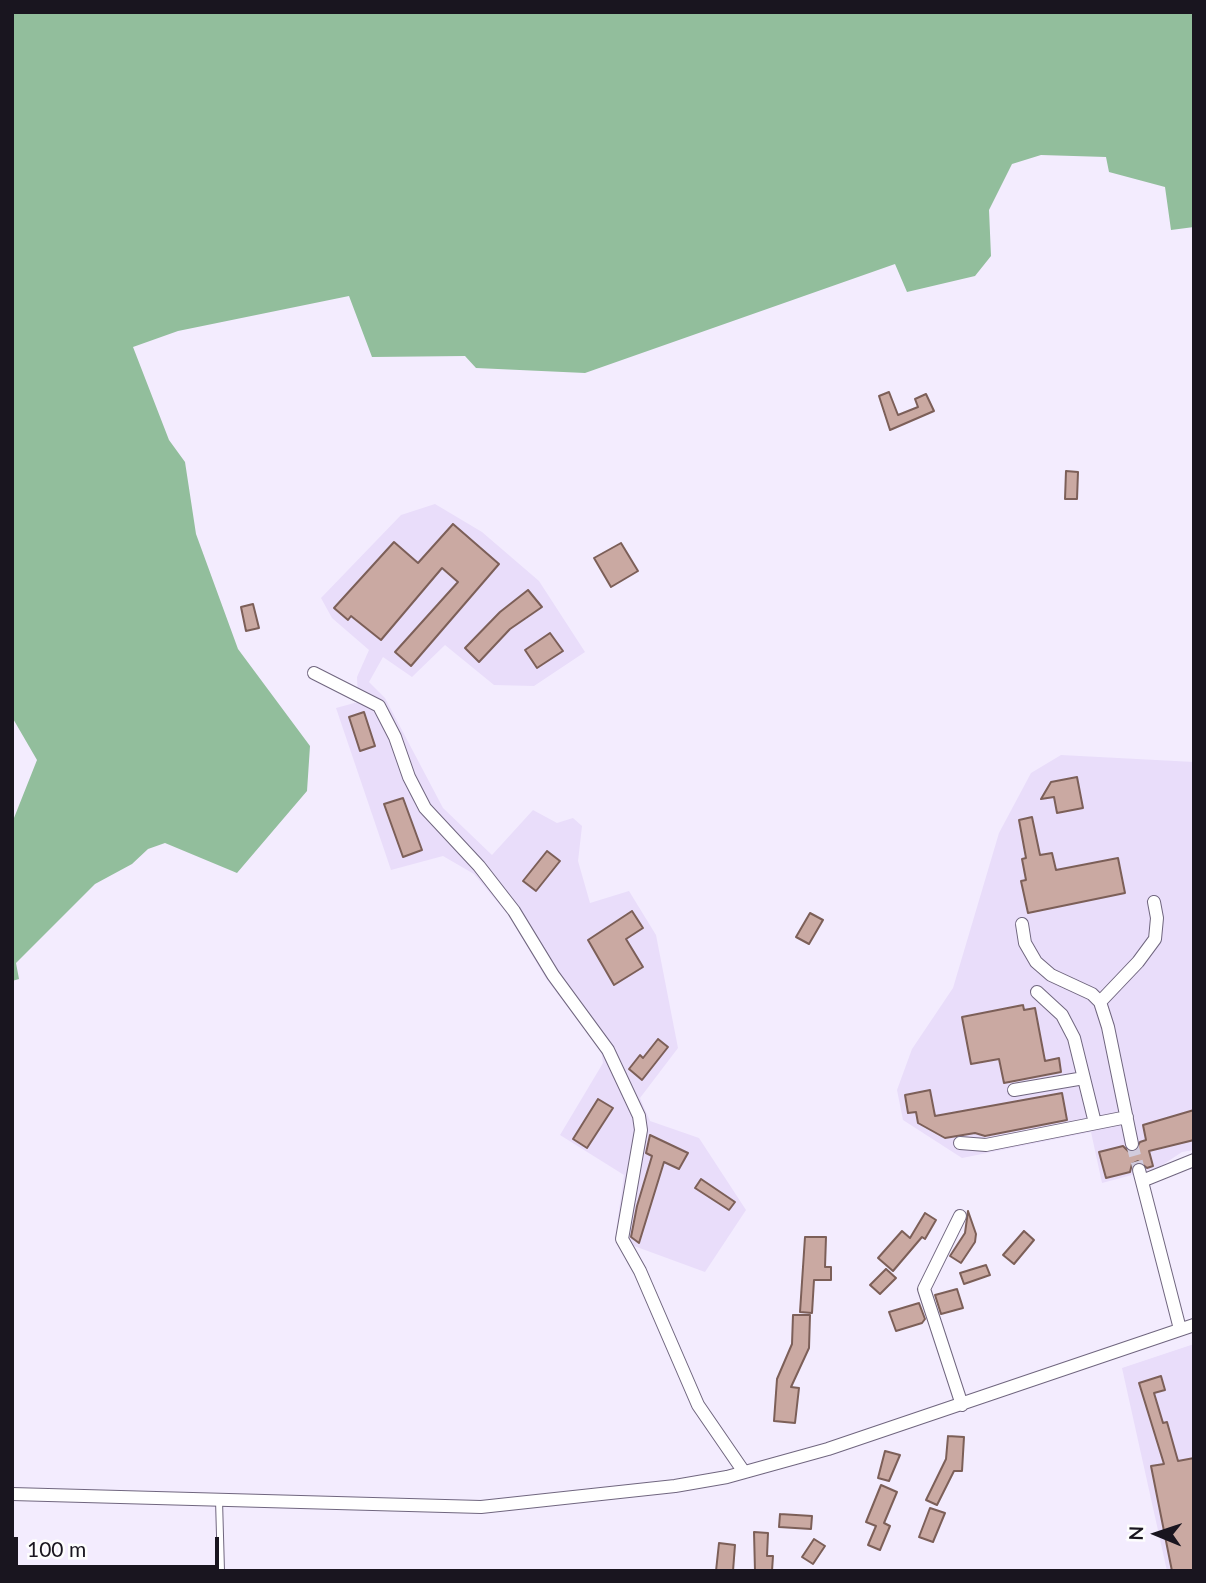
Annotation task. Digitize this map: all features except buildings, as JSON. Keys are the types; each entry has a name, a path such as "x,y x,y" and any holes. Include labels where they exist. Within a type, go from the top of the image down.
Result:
{"street":[{"path":"314,673 379,706 425,808 479,866 514,911 553,975 608,1050 639,1116 641,1130 622,1238 640,1271 698,1405 744,1472"},
{"path":"1100,1002 1139,962 1155,939 1157,918 1154,902"},
{"path":"1022,925 1025,943 1036,962 1051,975 1092,994 1100,1002 1108,1027 1132,1144"},
{"path":"1037,992 1062,1015 1074,1038 1095,1123"},
{"path":"1014,1090 1084,1078"},
{"path":"960,1143 986,1144 1127,1117"},
{"path":"1180,1329 1140,1176 1194,1160"},
{"path":"960,1216 924,1289 961,1405"},
{"path":"12,1494 481,1507 676,1486 744,1472 961,1405 1194,1325"}],"lane":[{"path":"219,1500 221,1571"}],"shaded area":[{"path":"435,504 482,532 539,581 585,652 534,686 494,685 445,645 412,677 383,657 369,682 385,698 443,808 492,855 533,810 557,823 573,818 582,826 578,861 590,903 629,891 656,935 678,1048 640,1098 650,1121 699,1138 746,1210 705,1272 615,1239 624,1175 560,1135 603,1063 601,1051 545,977 510,917 474,874 443,856 391,870 336,708 358,702 357,677 369,650 332,618 321,598 401,515"},
{"path":"1061,755 1194,762 1194,1150 1182,1152 1158,1168 1102,1183 1091,1132 962,1158 903,1120 897,1090 912,1049 953,988 999,833 1031,773"},
{"path":"1194,1344 1194,1571 1167,1571 1122,1368"}],"green space":[{"path":"12,12 1194,12 1194,227 1171,230 1165,187 1109,172 1106,157 1041,155 1012,164 989,210 991,256 975,276 907,292 895,264 585,373 476,368 465,356 372,357 349,296 178,331 133,347 169,440 185,462 196,534 238,649 310,746 307,791 237,873 165,843 148,849 132,864 95,884 16,963 19,979 12,981 12,823 37,760 12,717"}],"tunnel":[{"path":"1132,1144 1139,1170"}]}
